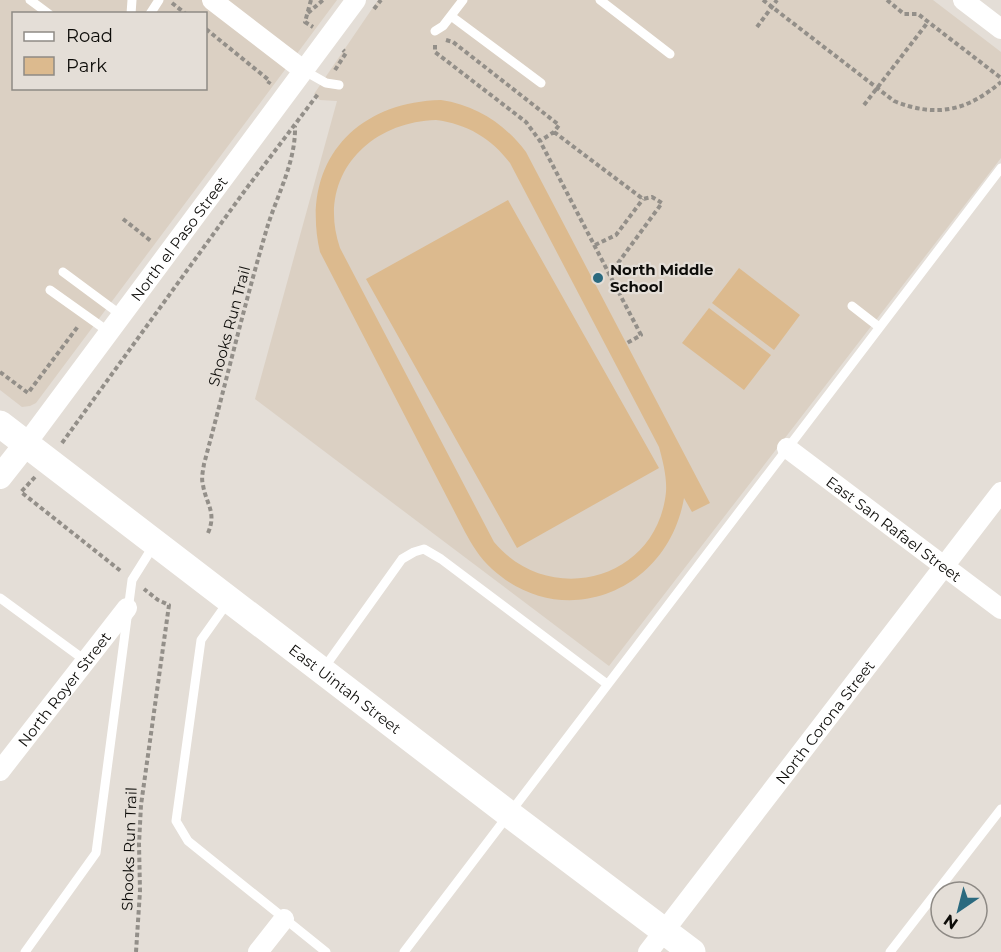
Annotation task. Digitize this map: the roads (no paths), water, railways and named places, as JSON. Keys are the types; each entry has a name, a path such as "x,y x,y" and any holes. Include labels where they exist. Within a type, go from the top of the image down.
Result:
{"main road":[{"name":"East Uintah Street","path":"0,424 692,952"}],"street":[{"path":"212,0 303,70"},
{"name":"North el Paso Street","path":"0,477 356,0"},
{"path":"963,0 1001,29"},
{"name":"East San Rafael Street","path":"787,448 1001,609"},
{"name":"North Corona Street","path":"648,952 1001,492"},
{"name":"North Royer Street","path":"0,771 127,608"},
{"path":"258,952 284,919"}],"lane":[{"path":"30,0 45,11"},
{"path":"435,31 443,26 463,0"},
{"path":"600,0 670,54"},
{"path":"451,16 541,83"},
{"path":"303,70 326,83 339,85"},
{"path":"404,952 1001,168"},
{"path":"63,272 121,315"},
{"path":"50,290 109,332"},
{"path":"852,306 879,327"},
{"path":"25,952 96,853 132,580 156,542"},
{"path":"322,670 402,560 424,549 441,559 607,684"},
{"path":"0,598 86,661"},
{"path":"230,599 201,640 176,820 188,841 326,952"},
{"path":"890,952 1001,809"}],"place":[{"name":"North Middle School","path":"598,278"}]}
